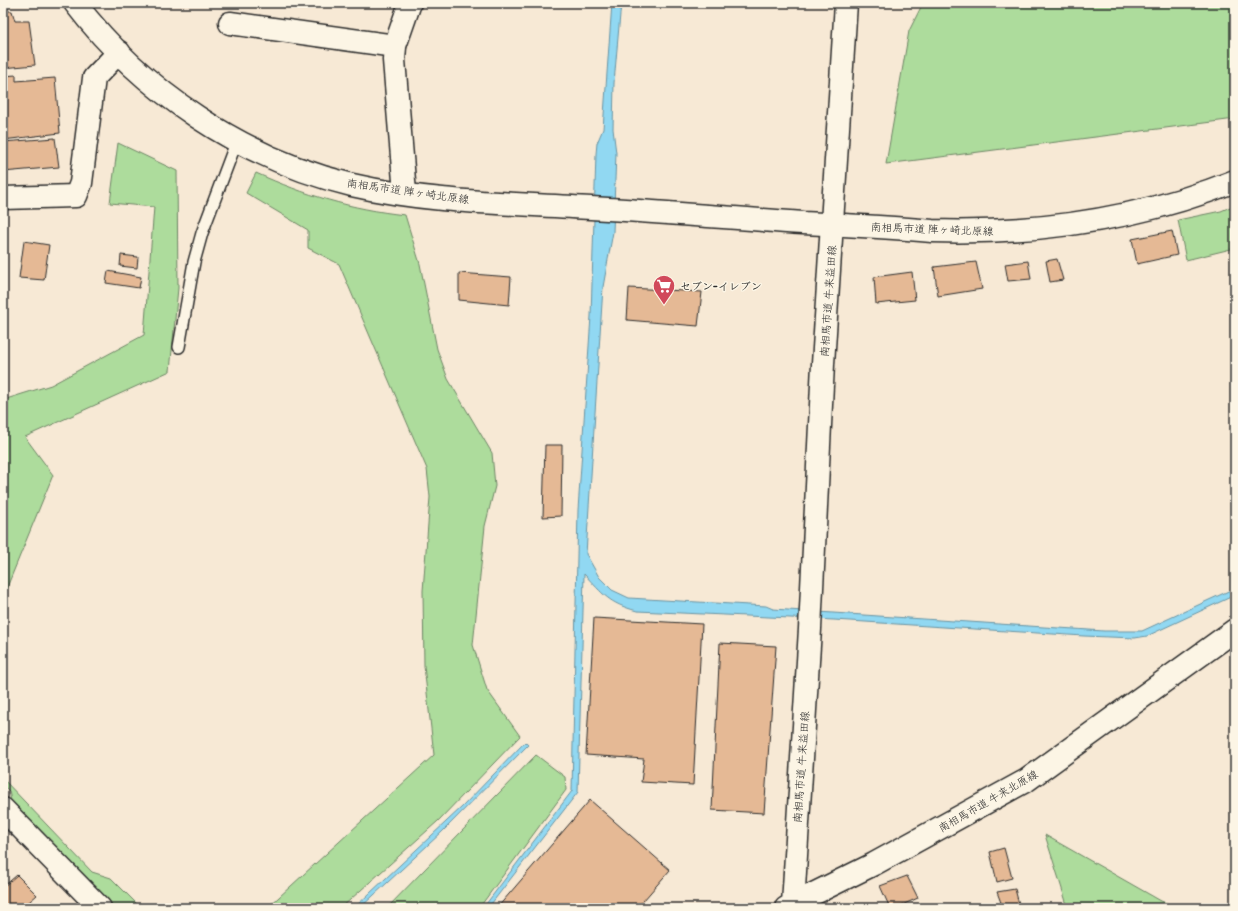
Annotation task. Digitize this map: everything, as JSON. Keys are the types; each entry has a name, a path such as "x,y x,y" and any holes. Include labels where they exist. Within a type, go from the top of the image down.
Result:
{"street":[{"path":"405,193 396,92 395,46 410,3"},
{"name":"南相馬市道 牛来益田線","path":"790,907 810,629 823,364 846,3"},
{"name":"南相馬市道 陣ヶ崎北原線","path":"83,7 119,52 138,71 168,96 202,119 237,140 270,156 319,176 370,188 492,203 966,232 1021,230 1082,223 1157,207 1235,181"},
{"path":"230,23 395,46"},
{"path":"3,198 76,196 82,183 94,78 119,52"},
{"name":"南相馬市道 牛来北原線","path":"790,907 874,864 1027,780 1235,630"},
{"path":"3,809 100,908"}],"lane":[{"path":"179,347 194,262 202,233 237,140"}],"green space":[{"path":"923,3 1235,3 1235,119 886,164 909,31"},
{"path":"118,143 177,171 178,288 170,371 25,437 53,475 3,597 3,400 51,385 144,335 154,207 110,203"},
{"path":"256,173 292,188 329,200 366,209 405,215 420,264 437,349 448,379 492,453 495,486 485,526 473,645 487,690 520,736 438,821 341,908 267,908 434,755 424,666 423,591 430,497 427,469 339,264 308,248 308,230 246,193"},
{"path":"1235,205 1235,248 1186,260 1178,220 1221,211"},
{"path":"536,755 565,777 566,790 479,908 387,908"},
{"path":"3,779 92,872 111,878 141,908 115,908 11,801 9,791 3,785"},
{"path":"1045,835 1161,901 1179,908 1068,908"}],"water":[{"path":"612,3 621,3 614,83 613,129 616,153 613,232 603,287 586,554 599,577 612,590 629,598 766,606 773,609 1104,631 1142,631 1235,588 1235,595 1147,636 1135,638 834,620 637,611 619,605 607,597 584,574 578,792 488,908 483,908 572,791 578,510 591,316 596,154 597,143 603,129"},
{"path":"525,742 528,745 442,832 360,908 354,908 462,807"}],"building":[{"path":"3,11 12,11 15,21 29,21 35,65 3,68"},
{"path":"16,75 16,81 55,78 60,133 3,140 3,76"},
{"path":"55,138 59,167 3,172 3,142"},
{"path":"1172,231 1177,255 1137,264 1132,239"},
{"path":"24,241 49,245 44,280 19,278"},
{"path":"121,255 138,257 137,268 120,266"},
{"path":"1057,259 1063,280 1050,282 1046,261"},
{"path":"1028,261 1031,279 1008,281 1005,264"},
{"path":"976,262 982,289 938,296 934,267"},
{"path":"108,271 141,277 139,288 106,283"},
{"path":"912,272 915,300 876,304 874,277"},
{"path":"459,273 511,277 509,305 459,300"},
{"name":"セブン-イレブン","path":"629,288 702,292 698,326 627,320"},
{"path":"545,445 562,445 561,516 543,517"},
{"path":"594,618 702,624 693,785 641,782 644,759 586,755"},
{"path":"720,643 776,646 764,813 712,810"},
{"path":"590,800 670,870 637,908 497,908"},
{"path":"1004,848 1012,878 997,882 990,852"},
{"path":"17,875 37,895 22,908 3,908 3,887"},
{"path":"907,876 918,898 895,908 890,908 880,886"},
{"path":"1015,889 1020,908 1003,908 997,892"},
{"path":"58,903 62,908 51,908"}],"place":[{"name":"セブン-イレブン","path":"664,306"}]}
